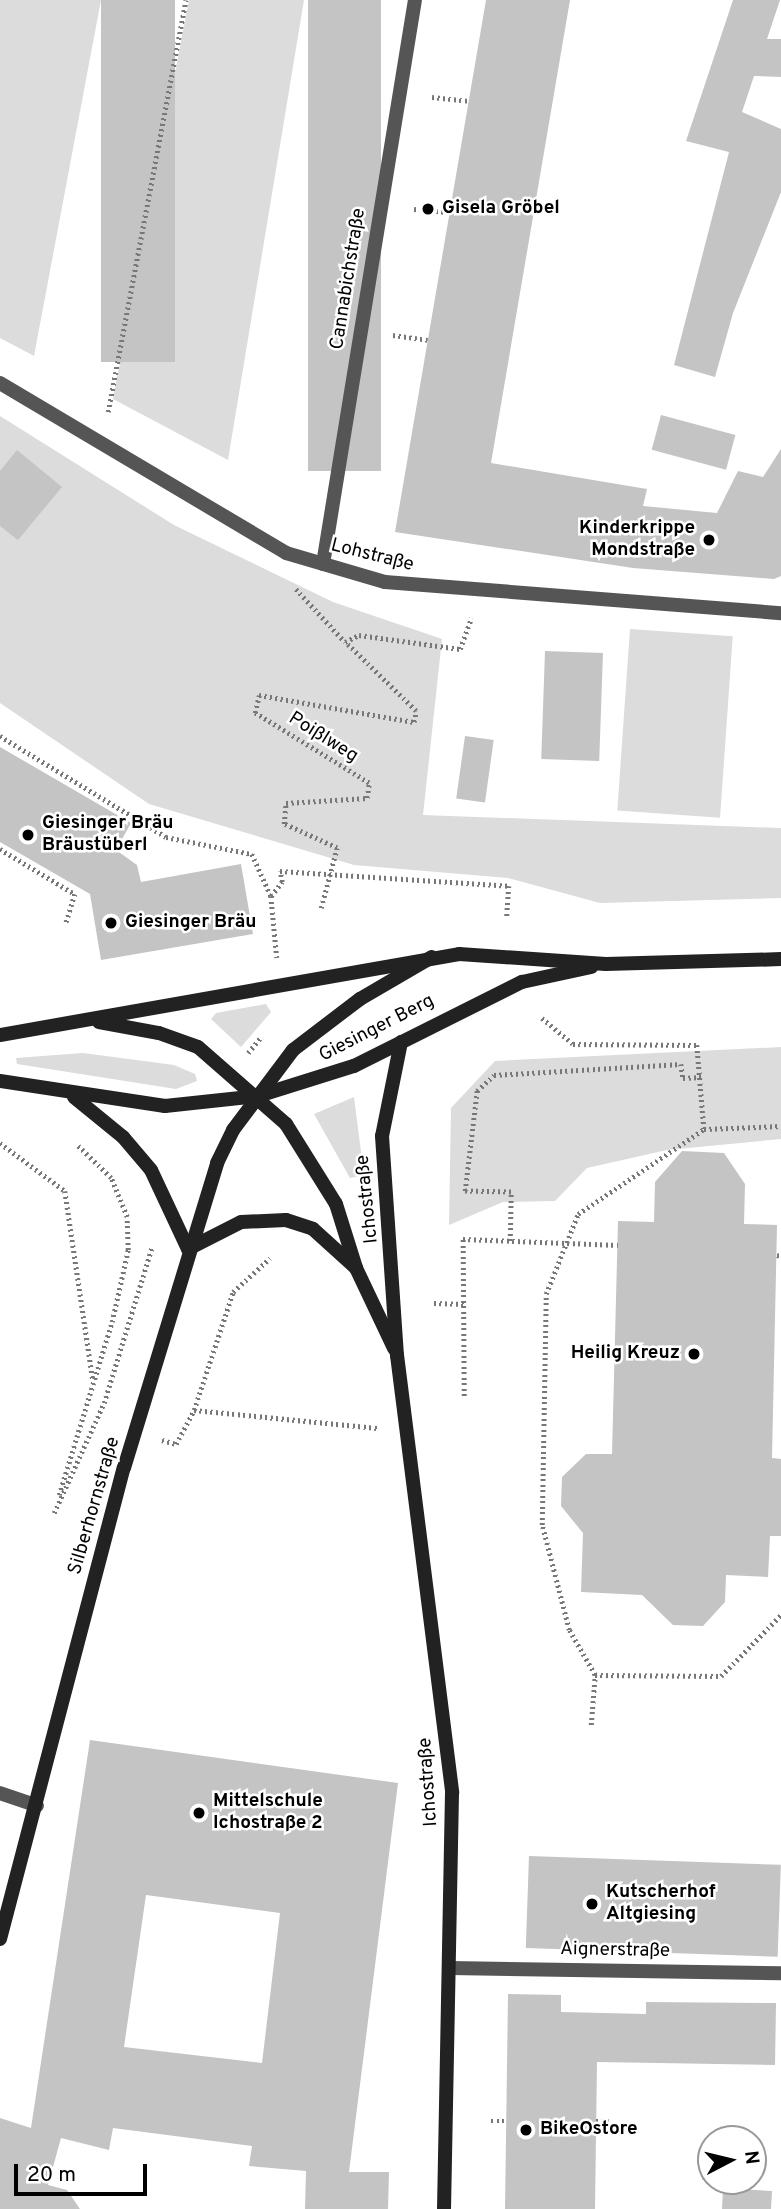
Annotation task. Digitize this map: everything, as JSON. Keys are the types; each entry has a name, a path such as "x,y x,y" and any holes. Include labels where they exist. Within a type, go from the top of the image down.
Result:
{"main road":[{"name":"Giesinger Berg","path":"0,1035 88,1021 280,982 432,957 501,954 606,964 781,959"},
{"name":"Giesinger Berg","path":"258,1096 293,1050 360,999 432,957"},
{"name":"Giesinger Berg","path":"258,1096 317,1081 522,982 606,964"},
{"name":"Ichostraße","path":"88,1021 159,1033 198,1047 258,1096 300,1142 324,1180 356,1268 397,1355"},
{"name":"Ichostraße","path":"401,1042 382,1136 397,1355 409,1431 452,1793 444,2209"},
{"path":"0,1081 73,1096 165,1106 258,1096"},
{"path":"73,1096 123,1137 151,1170 188,1249 241,1222 286,1220 313,1229 356,1268"},
{"name":"Silberhornstraße","path":"0,1939 135,1433 188,1249 217,1163 258,1096"}],"street":[{"name":"Cannabichstraße","path":"323,564 415,0"},
{"name":"Lohstraße","path":"0,383 103,440 286,553 323,564 400,586 781,612"},
{"path":"0,1793 37,1806"},
{"name":"Aignerstraße","path":"450,1968 781,1973"}],"path":[{"path":"103,440 186,0"},
{"path":"432,97 469,102"},
{"path":"414,209 450,212"},
{"path":"393,335 428,340"},
{"name":"Poißlweg","path":"286,553 291,583 345,642 416,711 414,722 259,695 255,713 369,783 367,798 285,803 284,824 337,849 326,876"},
{"path":"345,642 359,635 460,649 479,593"},
{"path":"0,736 166,837 251,855 271,895 275,950"},
{"path":"0,849 75,894 66,923"},
{"path":"271,895 282,882 280,871 509,886 507,917"},
{"path":"321,908 326,876"},
{"path":"542,1018 573,1044 697,1045 702,1077 704,1129"},
{"path":"510,1241 511,1192 465,1191 477,1091 494,1075 681,1064 683,1078 702,1077"},
{"path":"592,1725 595,1675 569,1630 542,1525 546,1294 564,1243 578,1214 704,1129 781,1126"},
{"path":"0,1143 65,1191 94,1382"},
{"path":"77,1145 111,1178 127,1217 128,1250 94,1382 54,1514 104,1403 150,1255"},
{"path":"127,1217 136,1213"},
{"path":"464,1396 463,1239 618,1245"},
{"path":"135,1433 176,1444 194,1410 233,1292 270,1258"},
{"path":"433,1303 464,1304"},
{"path":"194,1410 409,1431"},
{"path":"595,1675 721,1676 781,1615"},
{"path":"491,2120 506,2121"},
{"path":"596,2121 612,2121"}],"shaded area":[{"path":"0,0 101,0 34,356 0,338"},
{"path":"189,0 304,0 228,460 113,399"},
{"path":"0,416 174,525 333,602 442,639 423,815 781,828 781,898 600,903 508,878 354,865 149,804 0,703"},
{"path":"630,629 733,636 720,818 617,811"},
{"path":"266,1004 271,1012 241,1047 211,1019 216,1013"},
{"path":"781,1047 781,1139 667,1150 587,1168 555,1201 503,1202 449,1225 451,1108 495,1061"},
{"path":"83,1053 174,1065 195,1074 197,1081 176,1089 17,1064 16,1058"},
{"path":"354,1097 364,1175 350,1178 314,1114"}],"building":[{"path":"101,0 175,0 175,362 101,362"},
{"path":"308,0 381,0 381,471 308,471"},
{"path":"486,0 570,0 491,463 647,489 643,506 717,513 738,471 763,477 781,449 781,576 774,579 633,568 395,532"},
{"path":"733,0 780,0 767,39 781,39 781,77 754,76 742,112 781,129 781,192 733,313 715,377 674,365 729,152 686,141"},
{"path":"661,415 735,435 726,470 652,450"},
{"path":"17,450 62,487 18,540 0,526 0,471"},
{"path":"545,651 603,653 599,761 541,759"},
{"path":"465,736 494,740 485,802 456,798"},
{"path":"0,747 131,823 116,850 137,865 141,882 241,864 253,934 101,960 90,894 0,842"},
{"name":"Heilig Kreuz","path":"682,1151 724,1153 745,1184 744,1224 777,1225 772,1458 781,1459 781,1536 770,1536 768,1577 726,1575 725,1602 703,1626 673,1625 642,1595 581,1592 583,1533 561,1506 562,1477 586,1454 612,1454 618,1221 654,1222 655,1182"},
{"path":"90,1740 398,1783 349,2172 389,2172 388,2209 305,2209 306,2171 249,2166 252,2146 113,2128 109,2150 61,2138 48,2185 67,2190 80,2209 0,2209 0,2118 31,2128","holes":["146,1895 280,1913 262,2063 124,2047"]},
{"path":"529,1856 781,1865 778,1957 526,1948"},
{"path":"508,1994 561,1995 561,2012 646,2014 646,2002 776,2003 775,2065 597,2062 595,2209 505,2209"},
{"path":"767,2191 772,2191 771,2209 722,2209 723,2195 767,2195"}],"place":[{"name":"Gisela Gröbel","path":"428,209"},
{"name":"Kinderkrippe Mondstraße","path":"709,540"},
{"name":"Giesinger Bräu Bräustüberl","path":"28,835"},
{"name":"Giesinger Bräu","path":"111,923"},
{"name":"Heilig Kreuz","path":"694,1354"},
{"name":"Mittelschule Ichostraße 2","path":"199,1813"},
{"name":"Kutscherhof Altgiesing","path":"592,1904"},
{"name":"BikeOstore","path":"526,2130"}]}
